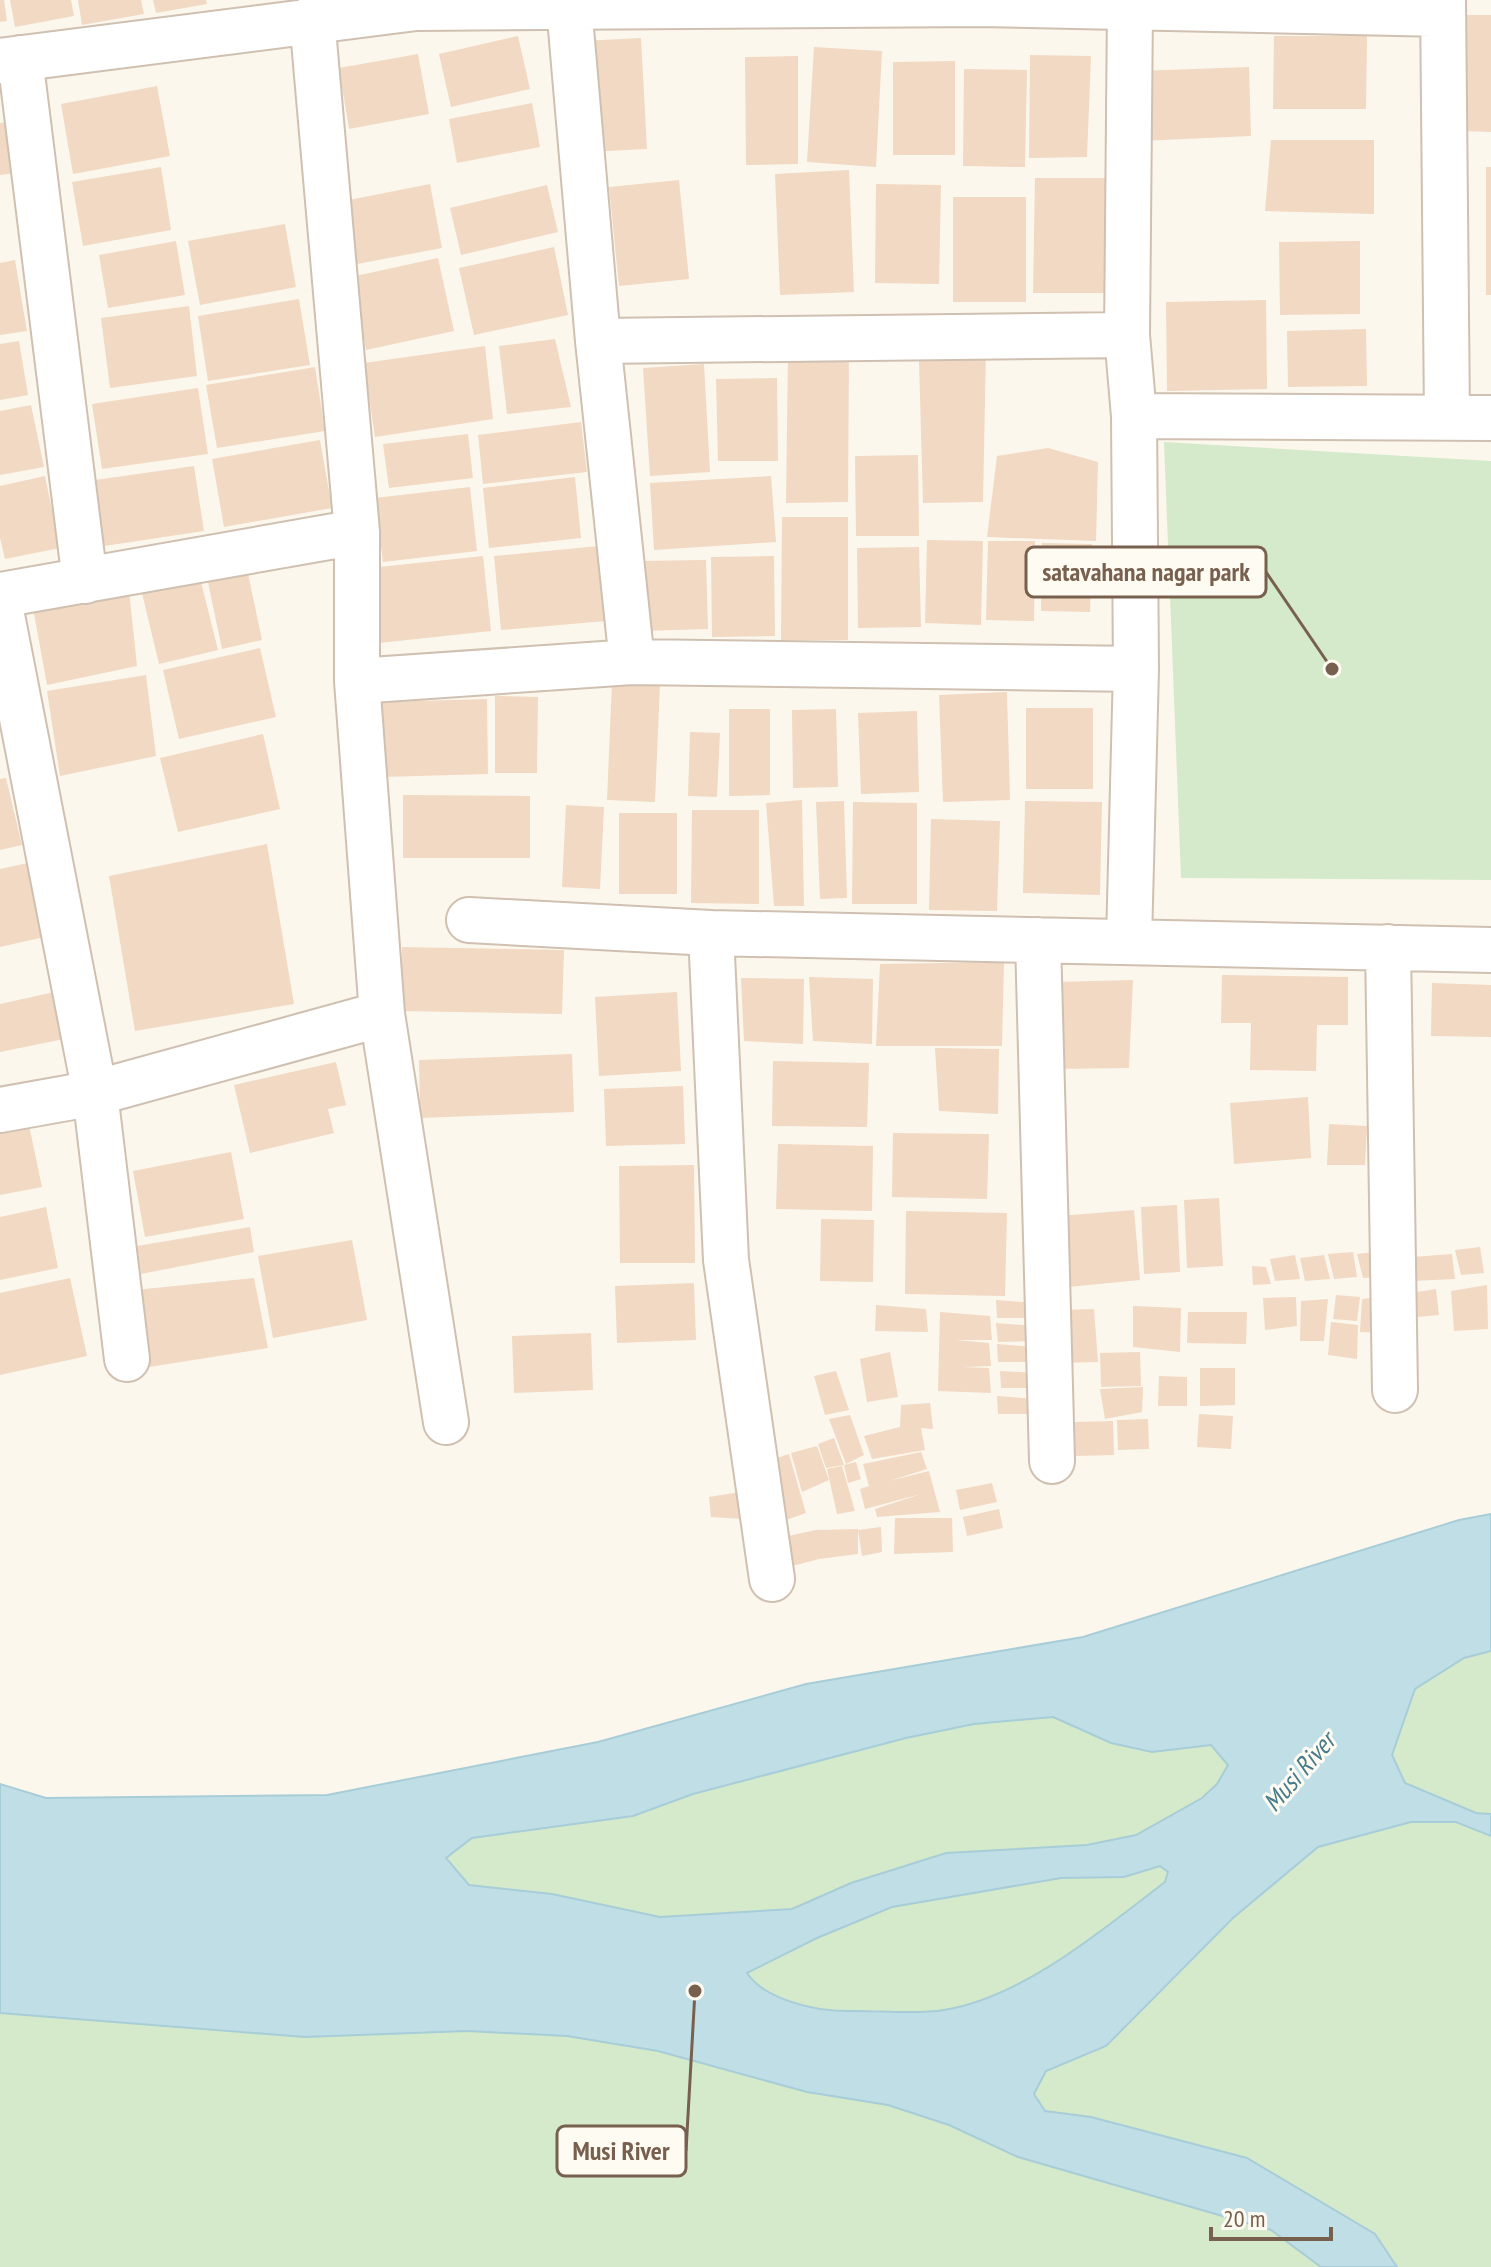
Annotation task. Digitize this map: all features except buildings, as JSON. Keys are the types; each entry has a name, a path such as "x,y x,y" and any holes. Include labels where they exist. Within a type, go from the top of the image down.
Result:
{"street":[{"path":"85,581 10,60 416,4 569,6 981,2 1130,7 1443,7 1447,417"},
{"path":"569,6 598,341 632,662"},
{"path":"1129,941 1136,669 1134,416 1127,335 1130,7"},
{"path":"312,18 357,532 357,681 382,1014 446,1422"},
{"path":"598,341 1127,335"},
{"path":"1134,416 1491,418"},
{"path":"0,595 357,532"},
{"path":"0,605 95,1093 127,1359"},
{"path":"357,681 632,662 1136,669"},
{"path":"469,920 711,933 1491,950"},
{"path":"711,933 726,1260 772,1579"},
{"path":"1038,940 1052,1461"},
{"path":"1388,947 1395,1390"},
{"path":"0,1110 95,1093 382,1014"}],"green space":[{"path":"1164,442 1491,461 1491,880 1181,878"},
{"path":"1491,1651 1491,1814 1476,1813 1405,1783 1392,1755 1415,1689 1464,1658"},
{"path":"1053,1717 1111,1743 1152,1752 1211,1745 1228,1765 1217,1784 1202,1798 1137,1835 1087,1845 946,1853 851,1883 792,1909 660,1917 552,1894 469,1885 446,1857 472,1838 633,1816 693,1794 906,1738 974,1724"},
{"path":"1411,1822 1456,1822 1491,1836 1491,2267 1397,2267 1375,2234 1247,2158 1091,2117 1045,2111 1033,2094 1046,2071 1106,2046 1233,1918 1318,1847"},
{"path":"1161,1866 1168,1872 1165,1882 1089,1940 1032,1977 974,2003 920,2012 820,2009 778,1997 765,1990 747,1973 817,1938 892,1907 1061,1878 1124,1877"},
{"path":"0,2013 305,2037 467,2031 567,2036 658,2051 807,2092 888,2105 949,2125 1018,2157 1271,2230 1321,2267 0,2267"}],"water":[{"path":"1491,1514 1491,1651 1464,1658 1415,1689 1392,1755 1405,1783 1476,1813 1491,1814 1491,1836 1456,1822 1411,1822 1318,1847 1233,1918 1106,2046 1046,2071 1034,2094 1045,2111 1091,2117 1247,2158 1375,2234 1397,2267 1321,2267 1271,2230 1018,2157 949,2125 888,2105 807,2092 658,2051 567,2036 467,2031 305,2037 0,2013 0,1784 46,1798 327,1795 598,1742 806,1684 1083,1637 1459,1520","holes":["1053,1717 1111,1743 1152,1752 1211,1745 1228,1765 1217,1784 1202,1798 1136,1835 1087,1845 946,1853 851,1883 792,1909 660,1917 552,1894 469,1885 446,1858 472,1838 633,1816 693,1794 906,1738 974,1724","1160,1866 1168,1872 1165,1882 1089,1940 1033,1976 974,2003 920,2012 820,2009 778,1997 747,1973 817,1938 892,1907 1061,1878 1124,1877"]}],"place":[{"name":"satavahana nagar park","path":"1332,669"},
{"name":"Musi River","path":"695,1991"}]}
